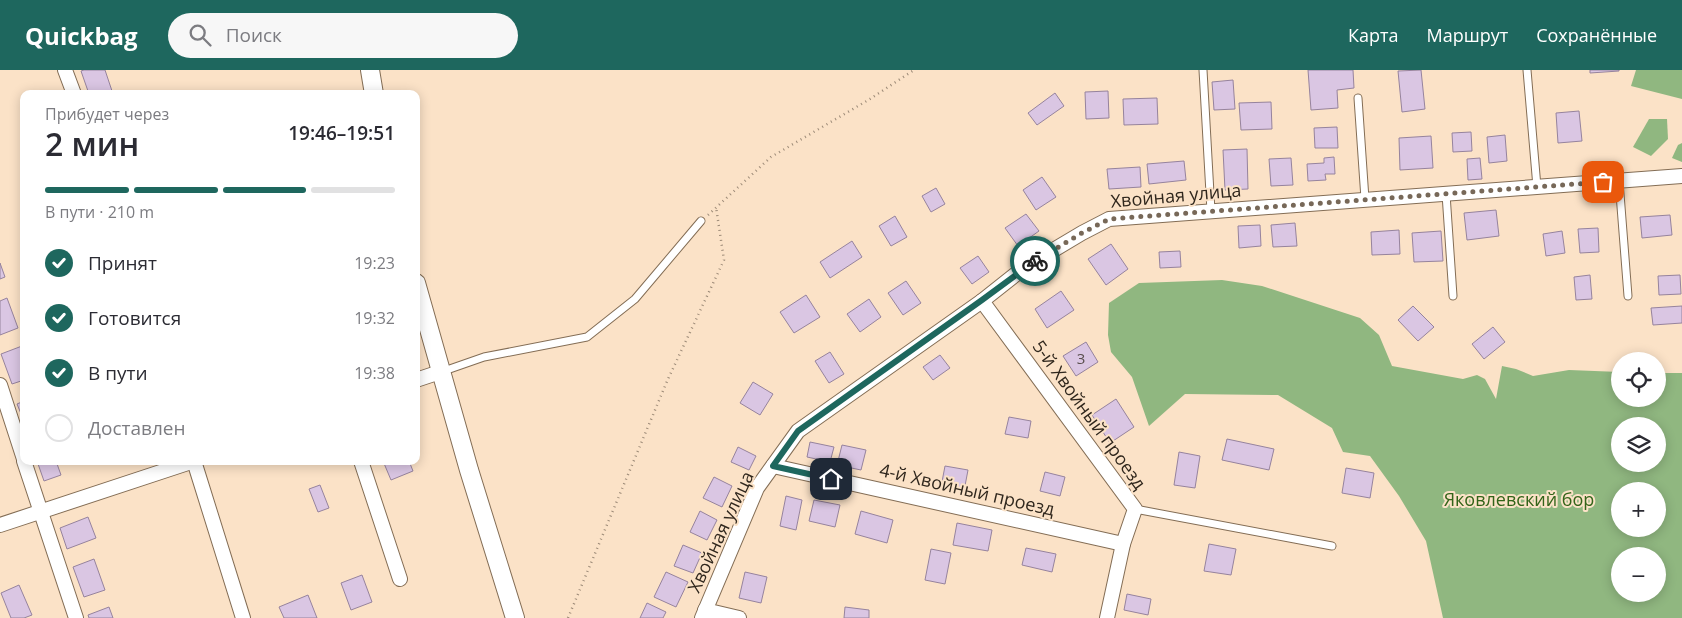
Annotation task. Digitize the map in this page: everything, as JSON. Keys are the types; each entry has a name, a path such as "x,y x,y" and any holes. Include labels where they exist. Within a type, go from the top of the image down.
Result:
{"street":[{"path":"65,70 72,90"},
{"path":"370,70 373,90"},
{"name":"Хвойная улица","path":"704,614 757,488 798,431 982,300 1025,267 1109,219 1682,176"},
{"path":"420,298 468,470 513,616"},
{"name":"5-й Хвойный проезд","path":"982,300 1135,509 1123,544 1107,618"},
{"path":"420,379 440,372"},
{"path":"0,385 20,448"},
{"path":"26,465 76,618"},
{"path":"0,525 182,465"},
{"path":"195,465 243,618"},
{"path":"361,465 400,579"},
{"name":"4-й Хвойный проезд","path":"773,466 1123,544"},
{"path":"704,614 739,618"}],"lane":[{"path":"1203,70 1211,211"},
{"path":"1527,70 1537,187"},
{"path":"1358,98 1365,199"},
{"path":"1619,181 1628,296"},
{"path":"1446,194 1453,296"},
{"path":"440,372 484,357 587,337 635,299 701,220"},
{"path":"1135,509 1332,546"}],"path":[{"path":"701,220 771,157 870,99 914,70"},
{"path":"568,618 668,379 724,260 716,207"}],"green space":[{"path":"1636,70 1682,70 1682,99 1631,86"},
{"path":"1649,119 1667,119 1668,139 1651,156 1633,147"},
{"path":"1682,143 1682,162 1672,158 1678,145"},
{"name":"Яковлевский бор","path":"1222,280 1262,286 1360,318 1379,335 1392,366 1463,379 1477,375 1485,379 1496,399 1502,366 1533,376 1569,370 1611,372 1611,407 1666,407 1666,373 1682,373 1682,618 1443,618 1426,541 1399,496 1370,456 1343,452 1332,428 1278,395 1185,394 1149,426 1132,377 1111,352 1108,335 1109,303 1139,283"}],"building":[{"path":"105,70 112,90 88,90 81,71"},
{"path":"1308,70 1353,70 1354,88 1337,90 1338,108 1311,110"},
{"path":"1421,70 1425,109 1402,112 1398,71"},
{"path":"1590,70 1619,70 1619,71 1590,73"},
{"path":"1233,80 1235,109 1214,110 1212,82"},
{"path":"1108,91 1109,118 1086,119 1085,92"},
{"path":"1055,93 1064,106 1037,125 1028,113"},
{"path":"1157,98 1158,124 1124,125 1123,99"},
{"path":"1271,102 1272,129 1241,130 1239,103"},
{"path":"1579,111 1582,141 1558,143 1556,113"},
{"path":"1337,127 1338,148 1315,148 1314,128"},
{"path":"1471,132 1472,151 1453,152 1452,133"},
{"path":"1505,135 1507,161 1489,163 1487,137"},
{"path":"1431,136 1433,168 1400,170 1399,138"},
{"path":"1247,149 1248,189 1225,190 1223,150"},
{"path":"1334,157 1335,174 1325,174 1326,180 1308,181 1307,164 1324,163 1324,158"},
{"path":"1291,158 1293,185 1271,186 1269,159"},
{"path":"1480,158 1482,179 1468,180 1467,159"},
{"path":"1184,161 1186,180 1149,184 1147,164"},
{"path":"1140,167 1141,187 1109,189 1107,169"},
{"path":"1042,177 1056,197 1036,210 1023,190"},
{"path":"936,188 945,204 931,212 922,196"},
{"path":"1496,210 1499,236 1467,240 1464,213"},
{"path":"1026,214 1039,231 1018,246 1005,228"},
{"path":"1670,215 1672,235 1642,238 1640,217"},
{"path":"895,216 907,237 891,246 879,226"},
{"path":"1295,223 1297,246 1273,247 1271,225"},
{"path":"1260,225 1261,246 1239,248 1238,226"},
{"path":"1598,228 1599,252 1580,253 1578,229"},
{"path":"1399,230 1400,254 1372,255 1371,232"},
{"path":"1441,231 1443,261 1414,262 1412,233"},
{"path":"1562,231 1565,253 1546,256 1543,234"},
{"path":"852,241 862,257 830,278 820,262"},
{"path":"1111,244 1128,269 1106,285 1088,259"},
{"path":"1180,251 1181,267 1160,268 1159,252"},
{"path":"978,256 989,272 972,284 960,268"},
{"path":"0,263 5,277 0,279"},
{"path":"1590,275 1592,299 1576,300 1574,277"},
{"path":"1680,275 1681,294 1659,295 1658,276"},
{"path":"906,281 921,303 903,315 888,293"},
{"path":"1061,291 1074,310 1047,328 1035,309"},
{"path":"806,295 820,317 794,333 780,312"},
{"path":"7,298 18,328 0,335 0,301"},
{"path":"869,299 881,317 860,332 847,314"},
{"path":"1413,306 1434,327 1418,341 1398,320"},
{"path":"1682,306 1682,323 1653,325 1651,308"},
{"path":"1493,327 1505,342 1484,359 1472,344"},
{"path":"1086,342 1098,362 1076,376 1063,356"},
{"path":"20,347 20,381 12,384 1,354"},
{"path":"830,352 844,374 829,383 815,361"},
{"path":"940,355 950,368 933,380 923,367"},
{"path":"753,382 773,394 760,415 740,403"},
{"path":"1116,399 1134,427 1110,443 1092,415"},
{"path":"1009,417 1031,421 1028,438 1005,434"},
{"path":"1227,439 1274,449 1269,470 1222,460"},
{"path":"810,442 834,447 830,462 807,457"},
{"path":"842,445 866,450 861,470 837,465"},
{"path":"738,447 756,456 749,470 731,462"},
{"path":"1179,452 1200,456 1195,488 1174,485"},
{"path":"38,465 57,465 61,475 44,481"},
{"path":"385,465 411,465 413,471 391,480"},
{"path":"945,466 968,470 964,491 941,487"},
{"path":"1346,468 1374,473 1370,498 1342,493"},
{"path":"1045,472 1065,477 1060,496 1040,491"},
{"path":"714,477 732,486 722,507 703,498"},
{"path":"320,485 329,508 318,512 309,489"},
{"path":"786,496 802,500 796,530 780,526"},
{"path":"814,500 840,505 835,527 809,521"},
{"path":"700,511 717,520 707,540 690,532"},
{"path":"861,511 893,520 887,543 855,534"},
{"path":"88,517 96,538 67,549 60,528"},
{"path":"957,523 992,530 988,551 953,545"},
{"path":"1209,544 1236,549 1231,575 1204,571"},
{"path":"683,545 702,553 693,573 674,566"},
{"path":"1026,548 1056,554 1052,572 1022,565"},
{"path":"931,549 951,553 945,584 925,580"},
{"path":"94,559 105,590 84,597 73,567"},
{"path":"666,572 688,582 676,607 654,597"},
{"path":"745,572 767,577 761,603 739,598"},
{"path":"362,575 372,602 351,610 341,583"},
{"path":"19,585 32,615 24,618 11,618 1,593"},
{"path":"1127,594 1151,599 1148,615 1124,610"},
{"path":"308,595 317,618 284,618 279,607"},
{"path":"647,603 666,612 663,618 640,618"},
{"path":"109,607 113,618 89,618 88,615"},
{"path":"845,607 869,610 869,618 844,618"}],"way so far":[{"path":"1035,261 1109,219 1603,182"}],"route":[{"path":"831,479 773,466 798,431 1035,261"}]}
